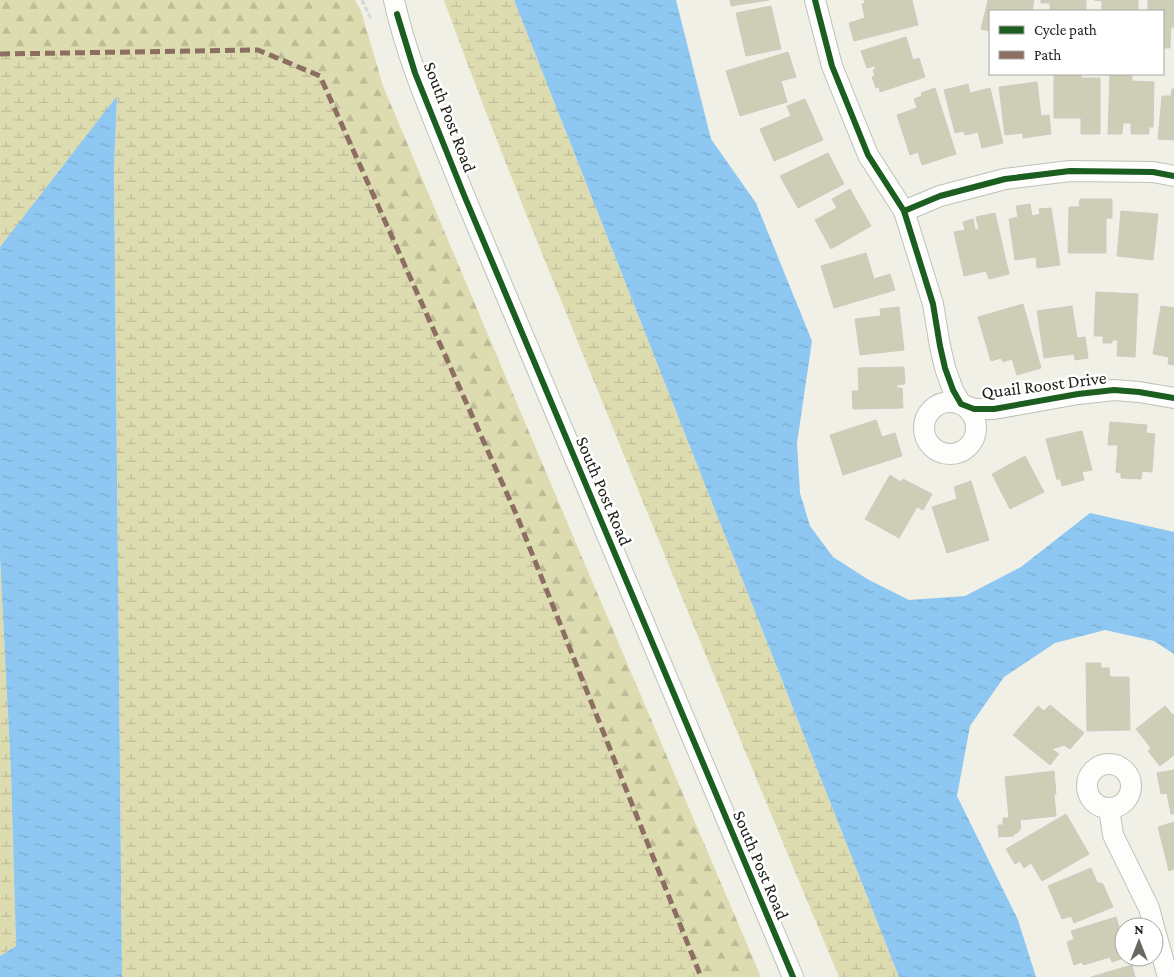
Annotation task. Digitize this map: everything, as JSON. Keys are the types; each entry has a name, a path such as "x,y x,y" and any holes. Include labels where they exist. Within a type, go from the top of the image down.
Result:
{"street":[{"name":"South Post Road","path":"394,0 415,73 464,196 792,977"},
{"name":"Quail Roost Drive","path":"815,0 832,66 868,155 904,211 933,304 945,368 953,390 961,404 974,408 994,409 1078,394 1114,390 1174,398"},
{"path":"904,211 940,196 1005,179 1070,171 1153,172 1174,176"},
{"path":"1109,808 1113,835 1149,908 1151,917"},
{"path":"1164,963 1168,977"}],"path":[{"path":"362,0 371,19"}],"green space":[{"path":"0,0 355,0 361,11 383,86 761,977 701,977 517,516 320,76 258,50 0,54"},
{"path":"444,0 514,0 899,977 839,977 549,272"},
{"path":"258,50 320,76 517,516 701,977 122,977 114,169 117,97 0,247 0,54"},
{"path":"0,557 11,773 16,946 0,956"}],"water":[{"path":"514,0 676,0 711,139 756,203 812,341 797,443 800,493 810,526 833,557 869,580 909,600 965,596 1021,567 1090,513 1174,532 1174,654 1154,641 1105,630 1055,643 1004,677 970,726 957,796 1018,920 1036,977 899,977"},
{"path":"117,96 114,169 122,977 0,977 0,956 16,946 11,773 0,557 0,247"}],"building":[{"path":"730,0 769,0 731,6"},
{"path":"864,0 912,0 918,25 854,41 849,23 865,18 862,4 865,3"},
{"path":"988,0 1034,0 1032,10 989,10 989,31 981,29"},
{"path":"1041,0 1086,0 1086,10 1050,10 1050,3 1041,3"},
{"path":"1094,0 1138,0 1138,10 1102,10 1102,1"},
{"path":"1148,0 1174,0 1174,27 1171,27 1170,48 1164,48 1164,10 1148,10"},
{"path":"771,6 781,49 746,56 736,13"},
{"path":"906,37 913,60 919,58 925,77 880,92 879,87 876,88 872,77 875,76 873,70 876,69 874,66 867,68 861,51"},
{"path":"788,52 796,77 781,81 787,102 740,116 726,71"},
{"path":"1054,75 1081,75 1081,78 1100,78 1100,134 1081,134 1081,118 1054,118"},
{"path":"1110,75 1132,75 1132,81 1154,82 1153,127 1149,127 1149,134 1131,134 1131,123 1123,123 1122,134 1108,134"},
{"path":"1037,82 1041,116 1049,115 1051,134 1023,138 1023,133 1005,135 999,87"},
{"path":"968,84 970,93 990,88 1003,143 982,148 978,132 965,135 964,131 955,133 944,90"},
{"path":"935,88 956,154 922,165 918,152 910,155 897,115 917,108 914,99 922,96 921,93"},
{"path":"1172,89 1174,89 1174,140 1158,139 1162,96 1171,96"},
{"path":"805,99 823,140 774,161 760,129 791,116 787,106"},
{"path":"828,153 844,184 798,208 780,176"},
{"path":"850,189 871,226 831,249 815,220 837,208 832,199"},
{"path":"1080,199 1112,199 1112,218 1106,218 1106,253 1068,253 1069,207 1079,207"},
{"path":"1030,204 1032,216 1040,214 1039,209 1051,208 1060,265 1037,268 1036,257 1015,260 1009,219 1018,217 1016,206"},
{"path":"1121,211 1158,214 1153,260 1117,256"},
{"path":"995,213 1009,274 989,279 986,271 964,276 954,232 965,230 963,222 973,219 975,230 979,229 976,217"},
{"path":"866,253 874,279 890,274 895,290 834,308 821,266"},
{"path":"1096,292 1138,294 1135,357 1117,356 1118,340 1112,340 1112,343 1103,343 1103,336 1094,336"},
{"path":"1023,304 1041,368 1017,375 1012,359 1003,362 1001,358 991,361 978,317"},
{"path":"1072,306 1077,338 1085,337 1088,358 1075,360 1074,354 1044,358 1037,311"},
{"path":"1161,306 1174,308 1174,365 1168,364 1169,357 1153,354"},
{"path":"899,307 904,350 860,355 855,319 881,316 880,309"},
{"path":"904,367 905,384 897,385 897,388 902,388 903,408 853,409 852,391 859,391 858,368"},
{"path":"876,420 882,437 895,433 902,456 843,475 830,435"},
{"path":"1110,422 1147,425 1146,433 1155,434 1152,472 1142,471 1141,479 1121,478 1121,473 1116,472 1118,445 1108,445"},
{"path":"1082,431 1092,470 1082,472 1084,480 1062,486 1060,478 1057,480 1046,439"},
{"path":"1025,456 1044,492 1010,509 992,474"},
{"path":"890,475 901,482 903,479 932,494 923,510 917,507 899,538 865,519"},
{"path":"971,481 989,540 947,553 932,507 957,499 954,487"},
{"path":"1086,663 1101,663 1101,668 1109,668 1110,677 1129,677 1130,730 1087,731"},
{"path":"1050,705 1084,733 1070,749 1064,745 1052,749 1059,754 1050,765 1013,735 1038,706 1044,711"},
{"path":"1165,706 1174,715 1174,755 1160,766 1148,751 1151,748 1136,729"},
{"path":"1174,770 1174,814 1171,814 1167,793 1161,794 1157,773"},
{"path":"1054,771 1056,816 1020,820 1021,828 1014,836 999,837 998,825 1003,825 1003,818 1009,818 1005,777"},
{"path":"1066,814 1089,854 1042,881 1031,863 1024,868 1020,861 1015,864 1006,849"},
{"path":"1174,822 1174,869 1169,871 1158,827"},
{"path":"1091,868 1097,882 1103,884 1113,907 1074,923 1071,916 1062,919 1048,886"},
{"path":"1114,918 1114,961 1112,962 1110,957 1083,965 1082,962 1074,965 1067,942 1074,939 1071,931"},
{"path":"1125,967 1132,967 1135,977 1091,977"}],"marked path":[{"path":"0,54 258,50 320,76 517,516 701,977"}],"cycle path":[{"path":"815,0 832,66 868,155 904,211 933,304 945,368 953,390 961,404 974,409 994,409 1078,394 1114,390 1174,398"},
{"path":"397,14 415,73 464,195 793,977"},
{"path":"904,211 940,196 1005,179 1070,171 1153,172 1174,176"}]}
